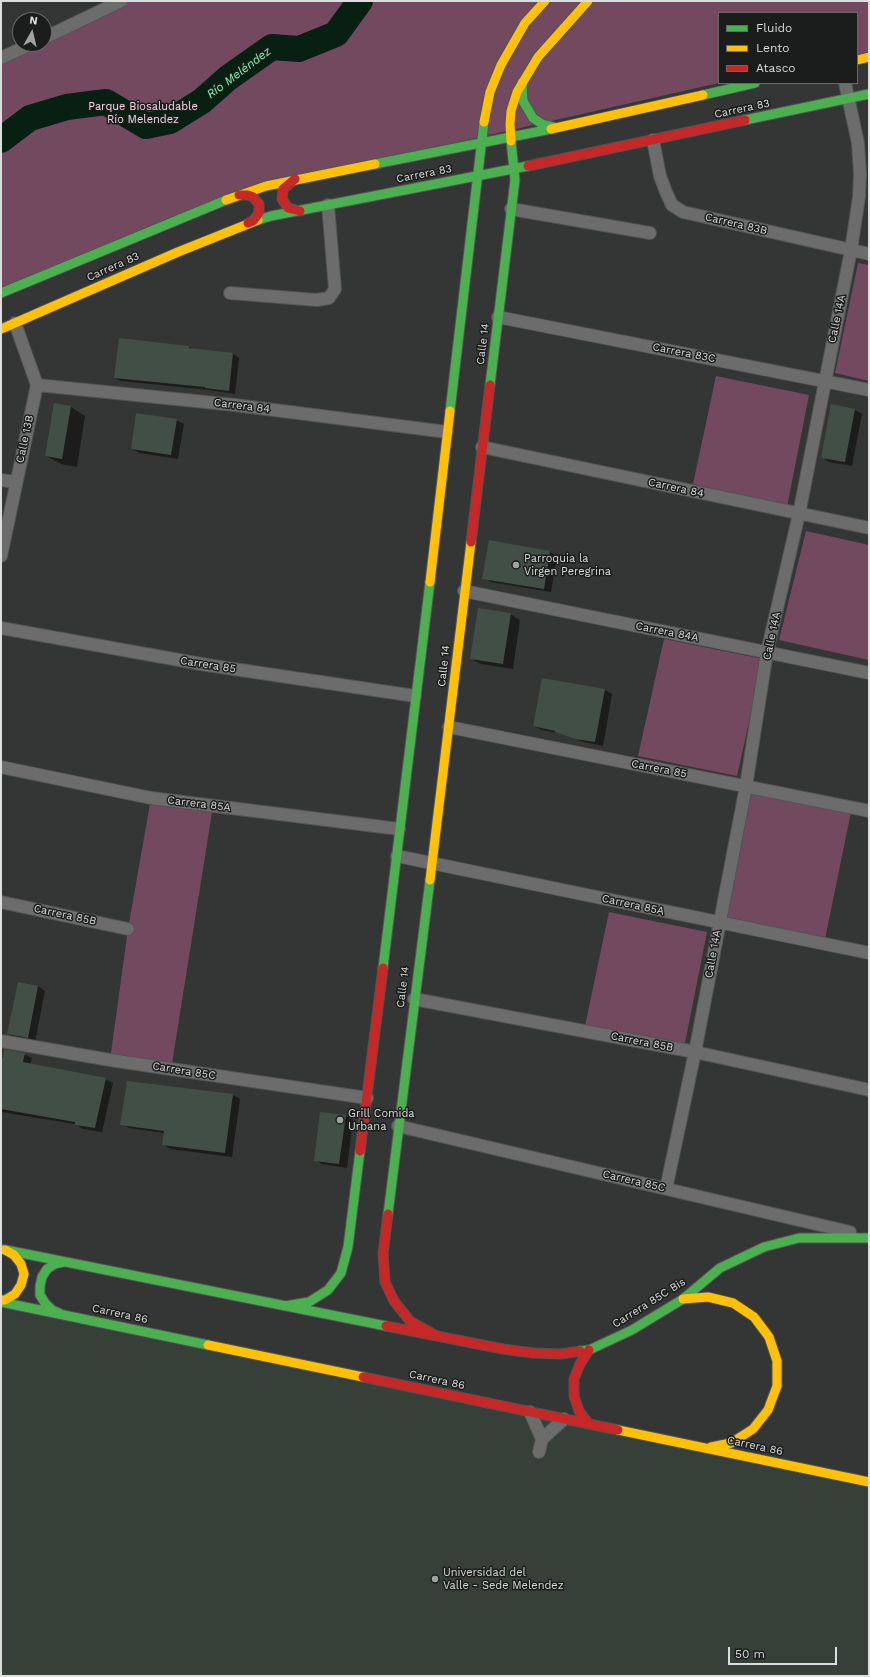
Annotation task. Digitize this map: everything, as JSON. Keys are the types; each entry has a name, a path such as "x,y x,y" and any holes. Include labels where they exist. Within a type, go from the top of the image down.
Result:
{"street":[{"path":"52,34 121,1"},
{"name":"Calle 14","path":"285,1306 309,1302 328,1290 341,1273 348,1247 397,856 481,143 487,104 501,65 525,23 545,1"},
{"name":"Calle 14","path":"437,1336 410,1321 394,1301 385,1282 382,1253 449,726 464,591 515,180 511,136 511,111 522,82 538,57 588,1"},
{"path":"1,58 14,52"},
{"path":"858,60 869,58"},
{"path":"522,82 524,101 533,118 542,124 554,127"},
{"name":"Carrera 83","path":"1,293 239,195 295,179 481,143 750,84"},
{"name":"Calle 14A","path":"666,1189 695,1052 746,786 768,652 799,514 851,250 859,197 860,174 858,142 845,84"},
{"name":"Carrera 83","path":"1,329 248,223 328,205 515,169 869,94"},
{"name":"Carrera 83B","path":"653,140 660,176 666,192 672,205 683,212 869,254"},
{"path":"295,179 283,189 282,199 288,208 300,211"},
{"path":"239,195 248,195 253,197 259,204 258,213 253,220 248,223"},
{"path":"230,293 317,300 329,298 335,289 328,205"},
{"path":"511,209 650,233"},
{"name":"Carrera 83C","path":"498,317 869,390"},
{"path":"15,324 37,385"},
{"name":"Carrera 84","path":"37,385 235,405 448,432"},
{"name":"Calle 13B","path":"1,556 37,385"},
{"name":"Carrera 84","path":"482,447 869,528"},
{"path":"1,480 16,482"},
{"name":"Carrera 84A","path":"464,591 869,673"},
{"name":"Carrera 85","path":"1,628 207,665 415,696"},
{"name":"Carrera 85","path":"449,726 869,811"},
{"name":"Carrera 85A","path":"1,767 151,798 399,829"},
{"name":"Carrera 85A","path":"397,856 869,953"},
{"name":"Carrera 85B","path":"1,902 128,929"},
{"name":"Carrera 85B","path":"414,999 695,1052 869,1090"},
{"name":"Carrera 85C","path":"1,1041 110,1060 367,1098"},
{"name":"Carrera 85C","path":"398,1126 869,1238"},
{"name":"Carrera 85C Bis","path":"437,1336 533,1354 554,1354 590,1350 632,1330 683,1299 720,1268 764,1247 799,1238 869,1238"},
{"path":"3,1250 437,1336"},
{"path":"1,1301 15,1294 21,1285 24,1274 21,1264 14,1255 3,1250"},
{"path":"60,1314 52,1310 45,1303 40,1295 40,1286 42,1277 47,1269 55,1264 64,1262"},
{"path":"683,1299 708,1297 733,1303 754,1317 769,1337 777,1361 777,1386 768,1410 764,1415 752,1429 731,1443 706,1448"},
{"name":"Carrera 86","path":"1,1301 869,1482"},
{"path":"589,1424 579,1411 574,1396 574,1379 580,1364 590,1350"},
{"path":"530,1412 542,1439"},
{"path":"539,1452 542,1439 564,1419"}],"shaded area":[{"name":"Universidad del Valle - Sede Melendez","path":"1,1302 869,1482 869,1676 1,1676"}],"green space":[{"name":"Parque Biosaludable Río Melendez","path":"121,1 869,1 869,57 858,60 858,12 718,12 718,83 295,179 1,293 1,58 14,52 52,52 52,34"},
{"path":"858,263 869,265 869,381 835,373"},
{"path":"716,376 809,395 787,507 693,484"},
{"path":"806,531 869,545 869,660 779,640"},
{"path":"664,639 763,659 737,776 638,756"},
{"path":"746,786 852,807 824,944 719,922"},
{"path":"151,798 213,806 171,1070 110,1060 128,929"},
{"path":"609,912 707,932 684,1048 585,1026"}],"building":[{"path":"119,338 189,346 189,348 233,353 229,391 205,387 114,378"},
{"path":"54,403 71,406 62,459 45,456"},
{"path":"831,404 855,409 845,462 821,458"},
{"path":"136,413 177,419 171,455 131,449"},
{"name":"Parroquia la Virgen Peregrina","path":"489,540 550,551 544,589 482,579"},
{"path":"478,608 511,613 503,664 470,659"},
{"path":"542,678 605,689 595,742 575,739 555,731 533,726"},
{"path":"18,982 38,986 28,1038 7,1034"},
{"path":"4,1049 25,1053 23,1062 106,1078 95,1128 75,1125 75,1122 1,1109 1,1057 3,1058"},
{"path":"127,1081 233,1094 225,1153 162,1145 164,1131 120,1125"},
{"path":"320,1112 346,1115 339,1164 314,1161"}],"waterway":[{"name":"Río Meléndez","path":"1,140 30,118 67,107 106,102 146,126 170,121 202,101 228,78 272,47 299,49 336,34 360,1"}],"traffic: fast":[{"path":"522,82 523,101 533,118 542,124 554,127"},
{"path":"703,95 751,84"},
{"path":"745,120 869,94"},
{"path":"450,411 484,122"},
{"path":"375,164 551,129"},
{"path":"490,385 515,180 511,141"},
{"path":"258,220 271,216 528,166"},
{"path":"1,293 226,200"},
{"path":"383,968 430,582"},
{"path":"388,1214 430,880"},
{"path":"285,1306 309,1302 328,1290 341,1273 348,1247 360,1151"},
{"path":"580,1351 589,1350 632,1330 683,1299 720,1268 764,1247 799,1238 869,1238"},
{"path":"1,1249 386,1326"},
{"path":"59,1313 52,1310 45,1303 40,1295 40,1286 42,1277 47,1269 55,1264 64,1262"},
{"path":"1,1302 208,1345"}],"traffic: slow":[{"path":"484,122 490,92 501,65 525,23 545,1"},
{"path":"511,141 511,111 517,92 538,57 588,1"},
{"path":"858,60 869,57"},
{"path":"551,129 703,95"},
{"path":"226,200 266,186 375,164"},
{"path":"1,329 178,252 258,220"},
{"path":"430,582 450,411"},
{"path":"430,880 471,542"},
{"path":"1,1300 5,1300 15,1294 21,1285 24,1274 21,1264 14,1255 5,1250"},
{"path":"683,1299 708,1297 733,1303 754,1317 769,1337 777,1361 777,1386 768,1410 753,1429 731,1443 711,1447"},
{"path":"208,1345 363,1377"},
{"path":"618,1430 869,1482"}],"traffic: jam":[{"path":"528,166 745,120"},
{"path":"295,179 283,189 282,199 288,208 300,211"},
{"path":"239,195 248,195 253,197 259,204 259,213 253,221 248,223"},
{"path":"471,542 490,385"},
{"path":"360,1151 383,968"},
{"path":"388,1214 383,1253 385,1282 394,1301 410,1321 437,1336"},
{"path":"386,1326 503,1349 533,1353 561,1354 580,1351"},
{"path":"589,1350 580,1364 574,1379 574,1396 579,1411 589,1424"},
{"path":"363,1377 618,1430"}],"place":[{"name":"Parroquia la Virgen Peregrina","path":"516,565"},
{"name":"Grill Comida Urbana","path":"340,1120"},
{"name":"Universidad del Valle - Sede Melendez","path":"435,1579"}]}
